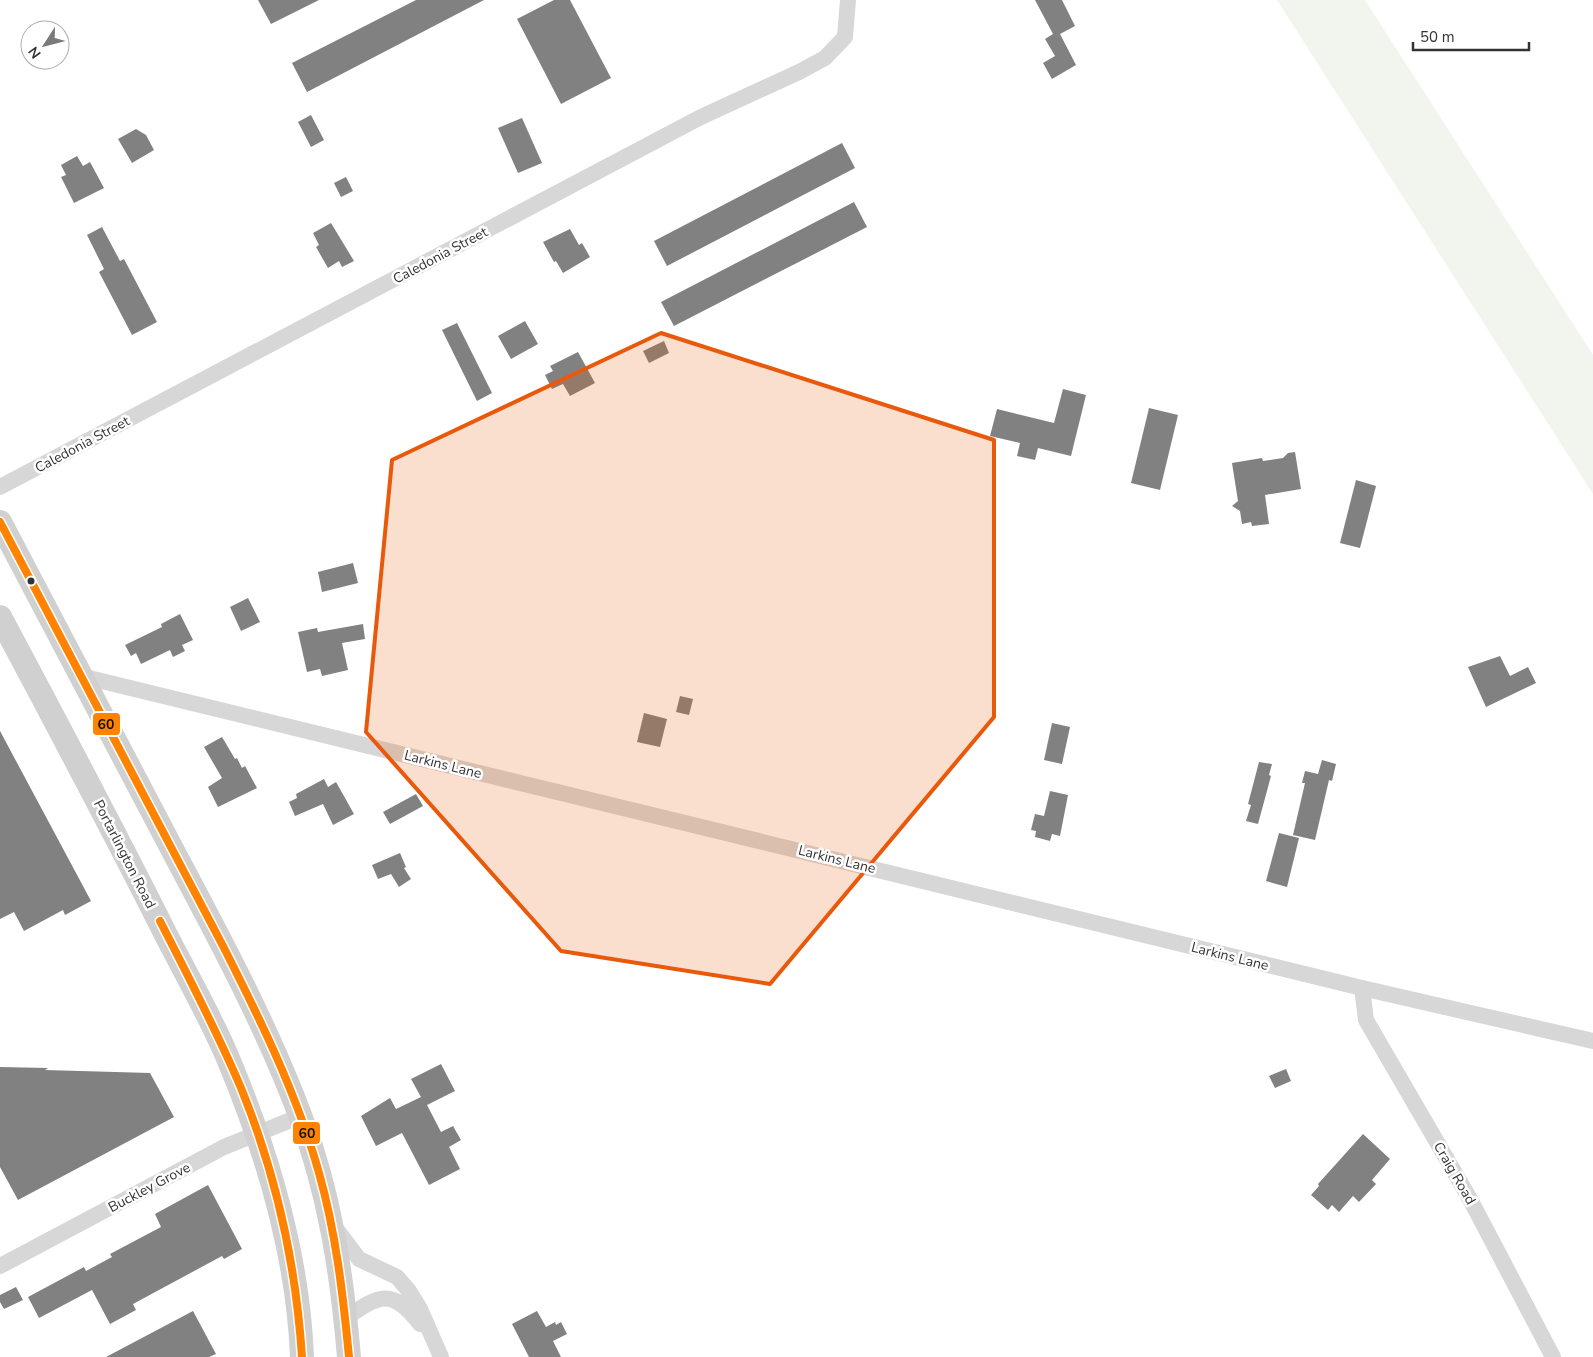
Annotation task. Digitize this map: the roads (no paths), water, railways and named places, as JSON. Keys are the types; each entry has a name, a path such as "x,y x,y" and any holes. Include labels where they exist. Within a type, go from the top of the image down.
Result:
{"main road":[{"path":"0,522 262,1025 301,1116 332,1223 346,1318 349,1357"},
{"name":"Portarlington Road","path":"0,618 142,886 226,1055 258,1133 279,1205 290,1259 302,1333 302,1357"}],"street":[{"name":"Caledonia Street","path":"0,487 701,117 800,72 825,58 845,37 848,0"},
{"name":"Larkins Lane","path":"81,676 1362,988 1593,1041"},
{"name":"Craig Road","path":"1362,988 1366,1020 1470,1199 1553,1357"},
{"name":"Buckley Grove","path":"0,1266 224,1147 301,1116"},
{"path":"332,1223 359,1259 397,1277 409,1291 420,1309 438,1351"},
{"path":"346,1318 368,1302 382,1298 395,1300 409,1310 438,1351"}]}
